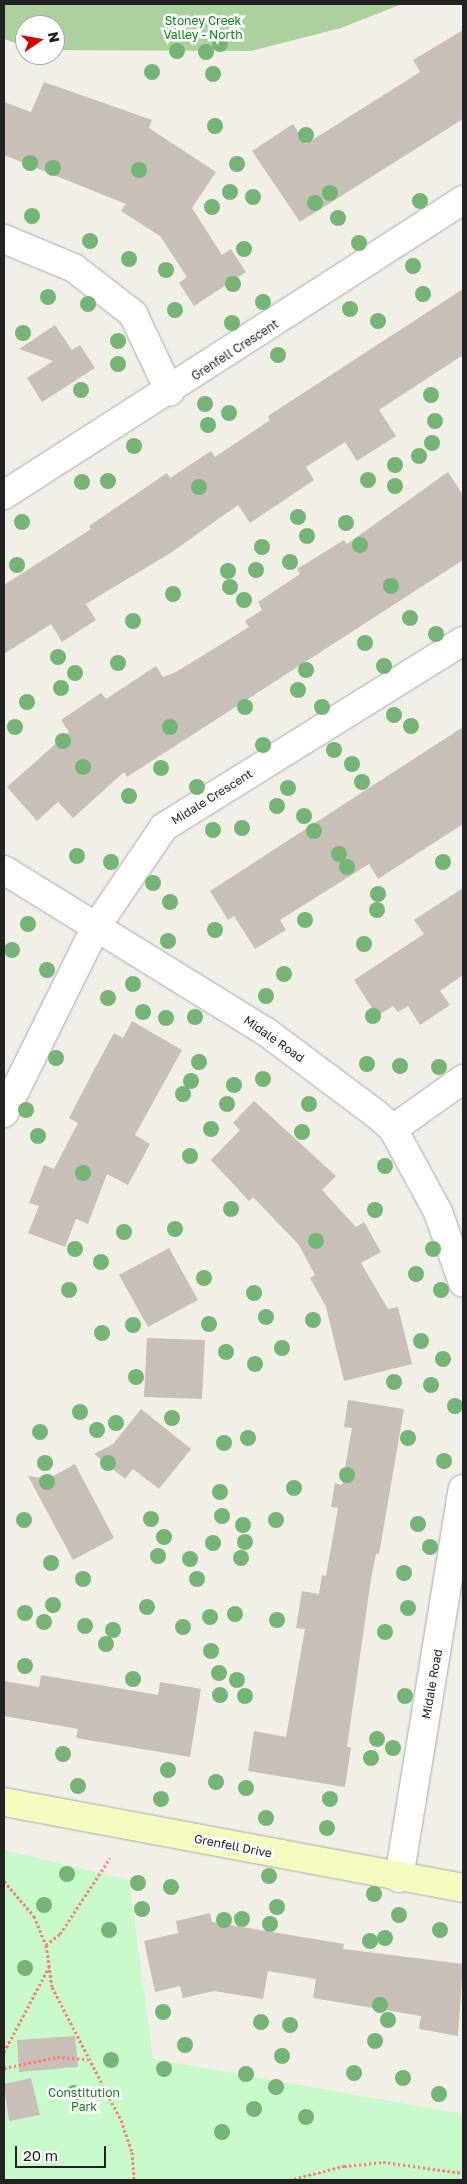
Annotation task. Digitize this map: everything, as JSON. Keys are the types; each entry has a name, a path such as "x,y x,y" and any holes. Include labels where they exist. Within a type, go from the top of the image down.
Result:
{"street":[{"name":"Grenfell Crescent","path":"4,495 170,392 463,200"},
{"path":"4,239 74,268 133,314 170,392"},
{"name":"Midale Crescent","path":"4,1113 96,927 164,827 463,641"},
{"name":"Midale Road","path":"4,870 265,1031 392,1129 438,1212 463,1283"},
{"path":"392,1129 463,1079"},
{"name":"Midale Road","path":"398,1878 463,1489"},
{"name":"Grenfell Drive","path":"4,1802 398,1878 463,1888"}],"path":[{"path":"46,1945 60,1934 110,1858"},
{"path":"4,1881 34,1916 46,1945 52,1987 89,2059 110,2093 121,2120 132,2152 134,2180"},
{"path":"4,2052 50,1967"},
{"path":"4,2068 57,2057 89,2059"},
{"path":"289,2180 344,2166 383,2162 463,2173"}],"green space":[{"name":"Stoney Creek Valley - North","path":"4,4 402,4 341,28 251,51 65,50 65,15 15,15 15,43 4,39"},
{"name":"Constitution Park","path":"4,1850 129,1880 153,2059 463,2114 463,2180 4,2180"}],"building":[{"path":"463,30 463,119 300,222 252,151 293,124 306,144 420,72 413,60"},
{"path":"44,82 152,120 149,128 216,172 192,208 222,255 231,249 246,272 194,306 179,283 187,277 160,236 121,211 126,204 4,155 4,102 31,112"},
{"path":"463,289 463,355 379,410 396,436 357,461 345,442 306,467 314,480 250,523 238,505 172,552 86,604 96,620 62,642 51,624 4,654 4,585 91,529 89,526 167,473 170,478 211,451 215,457 270,420 268,416"},
{"path":"55,325 72,350 80,345 95,368 42,402 27,378 53,361 19,349"},
{"path":"448,472 463,495 463,560 127,777 124,772 73,818 58,802 37,821 7,787 69,732 61,720 101,693 106,699 156,666 163,677 176,672 249,627 245,621 262,610 258,602 300,574 297,569 344,540 347,544"},
{"path":"463,727 463,824 378,879 369,864 280,920 286,930 255,949 234,916 228,920 210,891"},
{"path":"463,888 463,975 440,991 450,1005 420,1025 408,1006 398,1012 393,1006 377,1016 354,980 424,934 414,920"},
{"path":"132,1021 182,1050 135,1135 150,1144 128,1185 107,1174 88,1224 76,1219 65,1247 28,1233 39,1206 29,1203 44,1165 54,1169 78,1123 69,1118 95,1068 114,1033 123,1038"},
{"path":"254,1101 336,1176 322,1190 356,1227 364,1222 381,1252 361,1263 388,1309 398,1307 412,1364 344,1381 326,1307 310,1278 315,1275 299,1245 253,1197 249,1201 211,1160 240,1130 233,1123"},
{"path":"169,1248 198,1300 148,1327 119,1275"},
{"path":"147,1338 205,1340 202,1399 144,1397"},
{"path":"348,1400 404,1409 379,1554 376,1554 371,1579 347,1747 351,1747 345,1787 248,1771 254,1731 286,1737 305,1629 296,1628 302,1591 319,1594 322,1575 326,1576 338,1508 331,1507 335,1483 342,1485 352,1428 344,1427"},
{"path":"141,1409 191,1449 159,1489 133,1469 125,1479 94,1454 113,1444"},
{"path":"75,1464 114,1538 73,1560 28,1476 48,1479"},
{"path":"41,1675 158,1695 160,1682 201,1689 190,1757 76,1738 78,1729 4,1716 4,1681 39,1687"},
{"path":"210,1913 212,1922 344,1944 343,1949 463,1964 458,2036 419,2029 421,2016 313,1998 316,1979 268,1971 263,1999 214,1991 183,1998 180,1986 155,1992 144,1941 178,1933 176,1921"},
{"path":"75,2036 78,2067 19,2072 17,2040"},
{"path":"31,2078 40,2115 9,2121 4,2084"}]}
